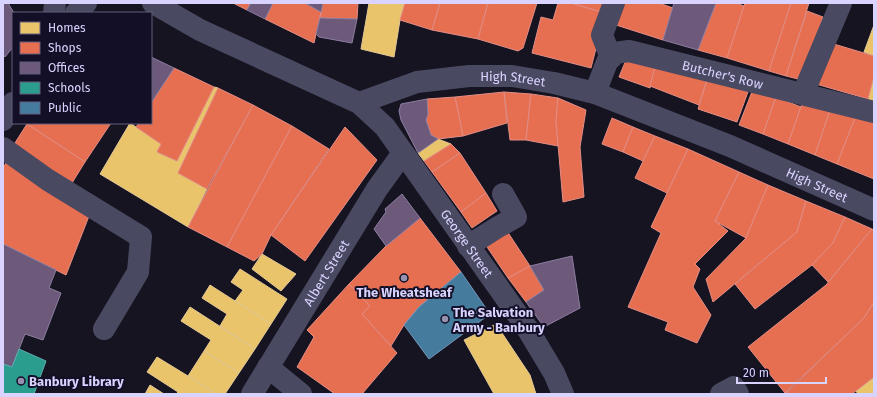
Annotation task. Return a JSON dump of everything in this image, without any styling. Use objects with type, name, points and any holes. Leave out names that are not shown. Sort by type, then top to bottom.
[{"type":"street","points":[[77,12],[86,3]]},
{"type":"street","points":[[153,3],[200,30],[359,103]]},
{"type":"street","points":[[595,92],[607,62],[611,58],[602,36],[614,3]]},
{"type":"street","points":[[803,94],[842,3]]},
{"type":"street","name":"Butcher's Row","points":[[611,58],[615,53],[629,51],[874,112]]},
{"type":"street","name":"High Street","points":[[359,103],[417,82],[469,76],[512,76],[595,92],[730,146],[874,210]]},
{"type":"street","name":"George Street","points":[[359,103],[385,127],[527,328],[554,373],[563,394]]},
{"type":"street","points":[[3,120],[12,105]]},
{"type":"street","points":[[3,148],[48,180],[141,237],[138,272],[104,329]]},
{"type":"street","name":"Albert Street","points":[[252,394],[377,189],[403,153]]},
{"type":"street","points":[[468,246],[516,217],[503,194]]},
{"type":"street","points":[[268,367],[301,394]]},
{"type":"street","points":[[721,394],[734,387],[738,394]]},
{"type":"building: Homes","points":[[369,3],[405,3],[400,20],[394,57],[361,49]]},
{"type":"building: Homes","points":[[874,25],[874,56],[864,52]]},
{"type":"building: Homes","points":[[874,76],[874,101],[868,99]]},
{"type":"building: Homes","points":[[214,87],[218,88],[178,173],[207,189],[188,227],[100,174],[129,124],[161,144],[157,152],[177,161]]},
{"type":"building: Homes","points":[[438,139],[451,144],[424,161],[418,153]]},
{"type":"building: Homes","points":[[262,254],[296,274],[281,291],[252,269]]},
{"type":"building: Homes","points":[[240,269],[287,299],[271,324],[235,301],[243,290],[231,282]]},
{"type":"building: Homes","points":[[210,285],[271,324],[255,349],[220,326],[227,314],[202,298]]},
{"type":"building: Homes","points":[[190,307],[255,349],[239,373],[204,351],[211,340],[181,321]]},
{"type":"building: Homes","points":[[496,324],[530,375],[536,394],[494,394],[464,340]]},
{"type":"building: Homes","points":[[204,351],[239,373],[225,394],[216,394],[188,376]]},
{"type":"building: Homes","points":[[157,357],[216,394],[176,394],[178,392],[147,372]]},
{"type":"building: Homes","points":[[873,378],[874,394],[858,394],[856,391]]},
{"type":"building: Homes","points":[[150,385],[164,394],[145,394]]},
{"type":"building: Shops","points":[[233,3],[250,3],[247,10]]},
{"type":"building: Shops","points":[[273,3],[305,3],[321,12],[314,43],[265,19]]},
{"type":"building: Shops","points":[[323,3],[358,3],[357,19],[320,18]]},
{"type":"building: Shops","points":[[405,3],[440,3],[432,30],[400,20]]},
{"type":"building: Shops","points":[[440,3],[488,3],[478,39],[432,30]]},
{"type":"building: Shops","points":[[488,3],[537,3],[523,48],[518,51],[478,39]]},
{"type":"building: Shops","points":[[558,3],[571,3],[605,13],[591,68],[532,53],[541,17],[553,20]]},
{"type":"building: Shops","points":[[571,3],[608,3],[605,13]]},
{"type":"building: Shops","points":[[623,3],[659,3],[673,8],[663,40],[616,25]]},
{"type":"building: Shops","points":[[716,3],[736,3],[744,6],[727,58],[698,50]]},
{"type":"building: Shops","points":[[745,3],[791,3],[769,71],[727,58]]},
{"type":"building: Shops","points":[[791,3],[809,3],[786,76],[769,71]]},
{"type":"building: Shops","points":[[807,11],[823,17],[802,80],[786,76]]},
{"type":"building: Shops","points":[[817,39],[874,56],[874,76],[868,99],[802,80]]},
{"type":"building: Shops","points":[[626,60],[655,67],[650,88],[619,77]]},
{"type":"building: Shops","points":[[655,67],[707,79],[699,105],[650,86]]},
{"type":"building: Shops","points":[[174,68],[214,87],[177,161],[157,152],[161,144],[136,127],[138,124],[152,124],[152,101]]},
{"type":"building: Shops","points":[[708,77],[748,92],[737,122],[698,109]]},
{"type":"building: Shops","points":[[218,88],[253,105],[207,189],[178,173]]},
{"type":"building: Shops","points":[[753,89],[776,97],[763,134],[739,125]]},
{"type":"building: Shops","points":[[504,92],[507,123],[463,136],[455,97]]},
{"type":"building: Shops","points":[[504,92],[531,94],[526,140],[510,140]]},
{"type":"building: Shops","points":[[531,94],[558,98],[556,121],[558,146],[526,140]]},
{"type":"building: Shops","points":[[455,97],[463,136],[438,139],[431,135],[426,120],[428,114],[427,99]]},
{"type":"building: Shops","points":[[776,97],[801,107],[788,144],[763,134]]},
{"type":"building: Shops","points":[[558,98],[586,110],[580,147],[584,197],[563,202],[556,121]]},
{"type":"building: Shops","points":[[804,98],[831,107],[815,155],[788,144]]},
{"type":"building: Shops","points":[[253,105],[292,126],[227,247],[188,227]]},
{"type":"building: Shops","points":[[831,107],[857,113],[837,164],[815,155]]},
{"type":"building: Shops","points":[[857,113],[874,117],[874,179],[837,164]]},
{"type":"building: Shops","points":[[612,118],[633,127],[623,152],[602,144]]},
{"type":"building: Shops","points":[[27,124],[110,124],[85,162]]},
{"type":"building: Shops","points":[[27,124],[85,162],[72,183],[13,146]]},
{"type":"building: Shops","points":[[292,126],[329,149],[271,235],[262,254],[254,261],[227,247]]},
{"type":"building: Shops","points":[[345,127],[377,160],[305,261],[271,235]]},
{"type":"building: Shops","points":[[633,127],[655,136],[643,161],[623,152]]},
{"type":"building: Shops","points":[[655,136],[688,149],[667,193],[635,178]]},
{"type":"building: Shops","points":[[451,144],[460,153],[432,172],[424,161]]},
{"type":"building: Shops","points":[[688,149],[739,172],[715,221],[728,231],[695,264],[700,269],[693,287],[711,315],[697,343],[665,330],[668,322],[628,307],[661,233],[651,227]]},
{"type":"building: Shops","points":[[460,153],[486,193],[461,212],[432,172]]},
{"type":"building: Shops","points":[[6,163],[91,211],[66,275],[3,244],[3,168]]},
{"type":"building: Shops","points":[[739,172],[768,185],[746,238],[715,221]]},
{"type":"building: Shops","points":[[768,185],[806,201],[797,232],[713,302],[706,279],[746,238]]},
{"type":"building: Shops","points":[[486,193],[497,211],[472,228],[461,212]]},
{"type":"building: Shops","points":[[806,201],[845,217],[833,243],[812,265],[755,309],[735,284],[797,232]]},
{"type":"building: Shops","points":[[845,217],[872,229],[828,282],[812,265],[833,243]]},
{"type":"building: Shops","name":"The Wheatsheaf","points":[[420,218],[461,272],[419,307],[404,325],[391,346],[362,314],[370,306],[349,284],[386,246]]},
{"type":"building: Shops","points":[[872,229],[874,230],[874,302],[864,318],[785,393],[748,347],[826,285]]},
{"type":"building: Shops","points":[[507,231],[530,266],[508,278],[485,244]]},
{"type":"building: Shops","points":[[530,266],[544,290],[526,302],[508,278]]},
{"type":"building: Shops","points":[[349,284],[370,306],[362,314],[397,353],[362,394],[335,394],[297,367],[314,337],[307,330]]},
{"type":"building: Shops","points":[[874,302],[874,377],[852,394],[785,394],[864,318]]},
{"type":"building: Offices","points":[[3,3],[8,3],[13,12],[12,12],[12,48],[5,57],[3,54]]},
{"type":"building: Offices","points":[[251,3],[273,3],[265,19],[247,10]]},
{"type":"building: Offices","points":[[305,3],[323,3],[321,12]]},
{"type":"building: Offices","points":[[674,3],[716,3],[698,50],[663,40]]},
{"type":"building: Offices","points":[[320,18],[357,19],[352,43],[319,37],[316,34]]},
{"type":"building: Offices","points":[[152,57],[174,68],[152,101]]},
{"type":"building: Offices","points":[[427,99],[428,114],[426,120],[431,135],[438,139],[418,153],[401,120],[399,111],[401,104]]},
{"type":"building: Offices","points":[[402,194],[420,218],[386,246],[374,229],[386,212],[385,209]]},
{"type":"building: Offices","points":[[3,244],[56,270],[49,288],[61,293],[43,340],[25,334],[12,367],[3,364]]},
{"type":"building: Offices","points":[[572,256],[580,308],[544,327],[526,302],[544,290],[530,266]]},
{"type":"building: Schools","name":"Banbury Library","points":[[19,349],[46,361],[34,394],[3,394],[3,364],[12,367]]},
{"type":"building: Public","name":"The Salvation Army - Banbury","points":[[461,272],[490,314],[429,359],[404,325],[419,307]]},
{"type":"place","name":"The Wheatsheaf","points":[[404,278]]},
{"type":"place","name":"The Salvation Army - Banbury","points":[[445,319]]},
{"type":"place","name":"Banbury Library","points":[[21,381]]}]
